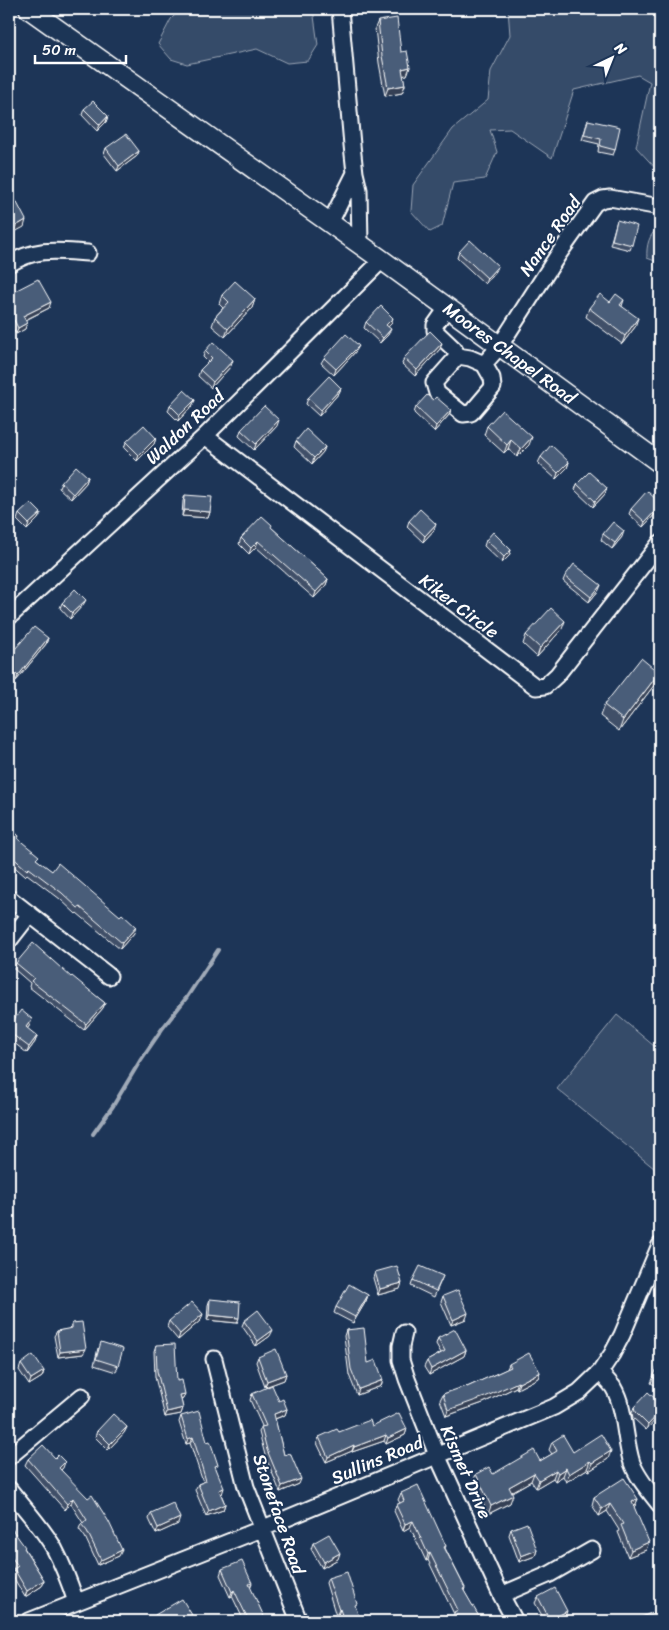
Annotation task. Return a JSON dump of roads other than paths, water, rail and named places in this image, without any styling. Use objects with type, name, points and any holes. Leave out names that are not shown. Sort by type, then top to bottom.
[{"type":"main road","name":"Moores Chapel Road","points":[[30,9],[360,244],[660,463]]},
{"type":"street","points":[[340,9],[355,173],[359,190],[360,244]]},
{"type":"street","points":[[330,223],[355,173]]},
{"type":"street","name":"Nance Road","points":[[484,364],[499,347],[563,248],[595,203],[602,199],[610,198],[660,207]]},
{"type":"street","points":[[9,264],[21,257],[38,252],[88,253]]},
{"type":"street","name":"Waldon Road","points":[[9,617],[205,436],[382,260]]},
{"type":"street","points":[[447,308],[435,325],[435,331],[454,349],[458,356]]},
{"type":"street","points":[[458,356],[470,358],[484,364],[492,378],[493,387],[471,413],[463,414],[437,393],[434,383],[458,356]]},
{"type":"street","name":"Kiker Circle","points":[[205,436],[536,687],[545,686],[557,675],[660,543]]},
{"type":"street","points":[[9,898],[108,976]]},
{"type":"street","points":[[9,941],[30,914]]},
{"type":"street","name":"Sullins Road","points":[[29,1621],[261,1529],[554,1407],[579,1392],[600,1372],[612,1354],[622,1336],[660,1245]]},
{"type":"street","name":"Kismet Drive","points":[[404,1333],[401,1346],[401,1360],[437,1456],[501,1596],[515,1621]]},
{"type":"street","name":"Stoneface Road","points":[[214,1359],[246,1487],[299,1621]]},
{"type":"street","points":[[600,1372],[612,1387],[620,1406],[632,1464],[642,1482],[660,1505]]},
{"type":"street","points":[[9,1457],[82,1396]]},
{"type":"street","points":[[9,1489],[54,1548],[76,1602]]},
{"type":"street","points":[[501,1596],[550,1574],[592,1550]]},
{"type":"waterway","points":[[93,1134],[113,1106],[140,1061],[187,997],[218,950]]}]
